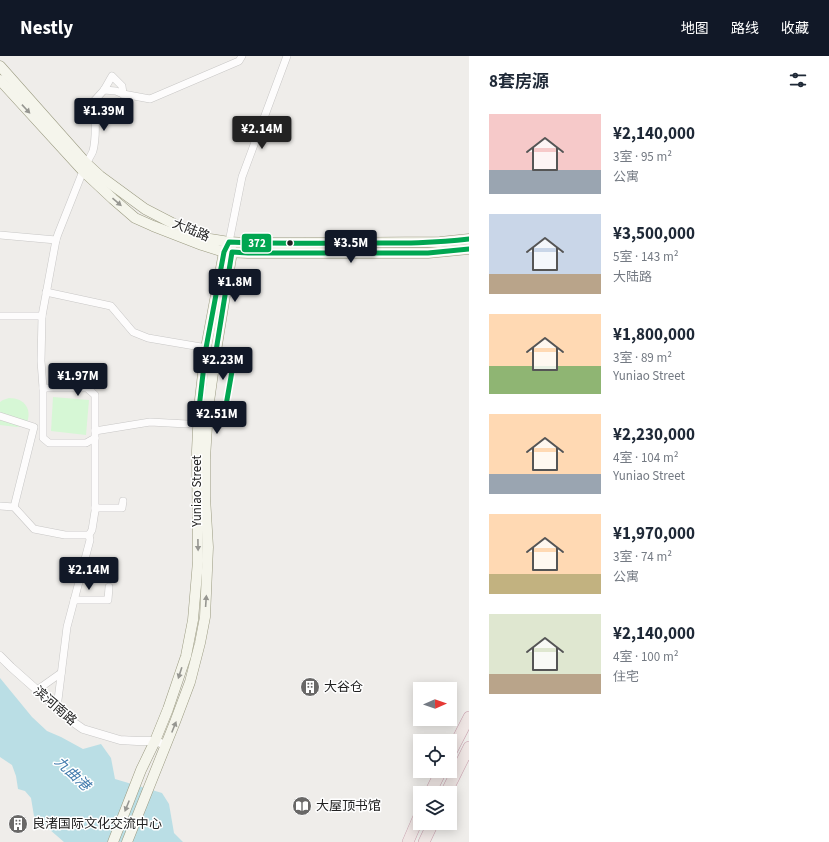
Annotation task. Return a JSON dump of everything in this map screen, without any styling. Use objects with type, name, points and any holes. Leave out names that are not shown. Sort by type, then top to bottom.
[{"type":"highway","points":[[457,740],[469,717]]},
{"type":"highway","points":[[450,786],[469,747]]},
{"type":"highway","points":[[408,842],[413,830]]},
{"type":"highway","points":[[424,842],[430,830]]},
{"type":"main road","name":"大陆路","points":[[0,66],[84,167],[100,176],[145,209],[174,224],[210,239],[229,242],[261,243],[446,242],[469,239]]},
{"type":"main road","name":"大陆路","points":[[0,80],[113,199],[135,218],[202,245],[228,252],[248,253],[428,253],[469,249]]},
{"type":"main road","name":"Yuniao Street","points":[[127,842],[190,682],[205,617],[208,547],[205,497],[205,459],[208,409],[229,242]]},
{"type":"main road","name":"Yuniao Street","points":[[112,842],[141,770],[168,709],[186,656],[193,620],[198,561],[197,451],[199,408],[206,348],[228,252]]},
{"type":"street","points":[[104,90],[116,91],[123,94],[150,99],[239,61],[242,56]]},
{"type":"street","points":[[229,242],[242,177],[287,56]]},
{"type":"street","points":[[123,94],[122,86],[112,76],[104,90],[94,101],[95,141],[92,153],[84,167],[56,240],[42,316],[41,361],[43,388],[43,438],[49,443],[86,443],[95,434],[150,422],[187,424]]},
{"type":"street","points":[[0,235],[56,240]]},
{"type":"street","points":[[46,292],[111,306],[133,332],[148,338],[201,347]]},
{"type":"street","points":[[0,316],[42,316]]},
{"type":"street","points":[[43,388],[88,388],[95,395],[95,508],[90,540],[66,627],[58,708]]},
{"type":"street","points":[[0,416],[34,427],[14,507]]},
{"type":"street","points":[[95,508],[122,508],[123,501]]},
{"type":"street","points":[[0,506],[14,507],[34,529],[65,535],[90,535]]},
{"type":"street","points":[[74,600],[108,600],[109,588]]},
{"type":"street","name":"滨河南路","points":[[0,656],[73,722],[83,729],[120,740],[155,741],[166,745]]},
{"type":"street","points":[[37,690],[62,673]]},
{"type":"green space","points":[[53,397],[89,400],[86,435],[51,431]]},
{"type":"green space","points":[[9,398],[19,400],[26,406],[29,414],[26,425],[17,427],[0,425],[0,402]]},
{"type":"water","name":"九曲港","points":[[0,678],[32,717],[47,731],[83,749],[101,744],[111,758],[115,779],[162,793],[169,804],[174,833],[183,842],[64,842],[34,816],[31,798],[25,791],[18,789],[16,776],[12,765],[0,757]]},
{"type":"transit line","name":"372","points":[[469,239],[410,243],[229,242],[224,252],[206,348],[199,408],[225,411],[235,354],[216,351],[232,252],[428,253],[469,249]]},
{"type":"place","name":"大谷仓","points":[[310,687]]},
{"type":"place","name":"大屋顶书馆","points":[[302,806]]},
{"type":"place","name":"良渚国际文化交流中心","points":[[18,824]]}]
